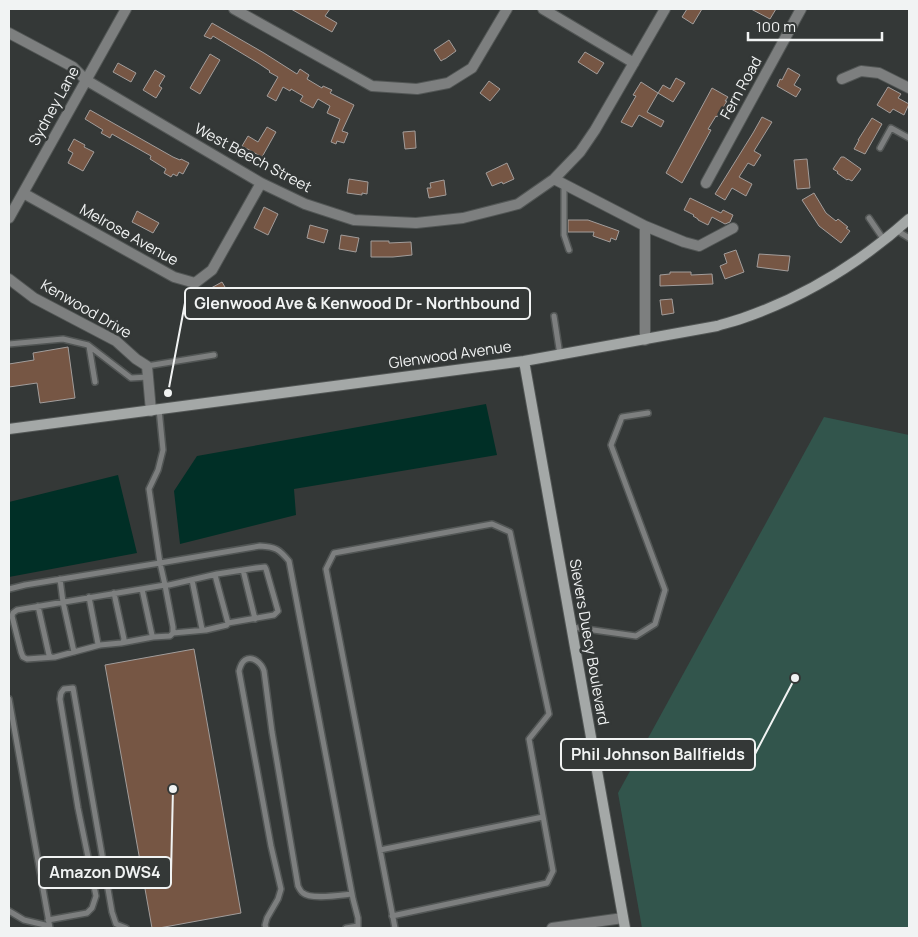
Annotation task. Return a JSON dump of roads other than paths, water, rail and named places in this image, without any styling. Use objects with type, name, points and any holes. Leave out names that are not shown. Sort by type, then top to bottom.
[{"type":"street","name":"Sydney Lane","points":[[9,218],[126,9]]},
{"type":"street","points":[[234,9],[372,86],[417,89],[448,83],[472,68],[507,9]]},
{"type":"street","points":[[543,9],[634,62]]},
{"type":"street","name":"West Beech Street","points":[[9,33],[72,68],[86,80],[261,183],[305,204],[354,220],[416,223],[464,218],[518,204],[554,179],[580,152],[595,130],[665,9]]},
{"type":"street","name":"Fern Road","points":[[706,183],[802,9]]},
{"type":"street","points":[[842,79],[861,71],[880,73],[909,88]]},
{"type":"street","points":[[554,179],[644,226],[684,242],[699,246],[733,228]]},
{"type":"street","name":"Melrose Avenue","points":[[23,193],[174,277],[195,283],[212,270],[261,183]]},
{"type":"street","name":"Glenwood Avenue","points":[[9,429],[524,361],[717,326],[746,317],[788,300],[839,273],[881,244],[909,219]]},
{"type":"street","points":[[644,226],[645,340]]},
{"type":"street","name":"Kenwood Drive","points":[[9,279],[34,298],[116,341],[147,366]]},
{"type":"street","name":"Sievers Duecy Boulevard","points":[[524,361],[624,923]]},
{"type":"street","points":[[147,366],[155,410]]},
{"type":"street","points":[[552,928],[624,923]]},
{"type":"lane","points":[[880,148],[891,128],[909,138]]},
{"type":"lane","points":[[564,184],[564,235],[569,250]]},
{"type":"lane","points":[[869,218],[881,244]]},
{"type":"lane","points":[[896,230],[909,238]]},
{"type":"lane","points":[[554,316],[560,354]]},
{"type":"lane","points":[[9,344],[63,339],[88,345],[131,378],[148,377]]},
{"type":"lane","points":[[88,345],[95,382]]},
{"type":"lane","points":[[147,366],[214,355]]},
{"type":"lane","points":[[155,410],[162,450],[158,470],[149,489],[173,634]]},
{"type":"lane","points":[[572,627],[636,636],[655,624],[665,590],[611,445],[622,417],[648,412]]},
{"type":"lane","points":[[392,916],[547,883],[553,871],[528,739],[549,714],[510,532],[492,524],[334,553],[326,569],[394,928]]},
{"type":"lane","points":[[9,589],[260,546],[269,546],[280,550],[289,561],[358,918],[358,927],[346,928]]},
{"type":"lane","points":[[265,567],[278,611],[274,616],[228,623],[227,625],[170,636],[153,637],[104,646],[100,645],[51,658],[27,659],[23,657],[12,616],[17,610],[192,580],[265,567]]},
{"type":"lane","points":[[243,570],[255,619]]},
{"type":"lane","points":[[215,575],[228,623]]},
{"type":"lane","points":[[60,579],[74,652]]},
{"type":"lane","points":[[192,580],[202,629],[204,630]]},
{"type":"lane","points":[[142,589],[153,637]]},
{"type":"lane","points":[[114,593],[124,639],[123,642]]},
{"type":"lane","points":[[90,598],[98,644],[100,645]]},
{"type":"lane","points":[[38,606],[51,658]]},
{"type":"lane","points":[[266,928],[267,918],[281,890],[271,846],[239,671],[247,659],[251,658],[262,665],[264,671],[272,732],[298,886],[302,893],[307,895],[352,894]]},
{"type":"lane","points":[[9,911],[24,920],[49,925],[87,913],[92,908],[96,896],[78,808],[60,699],[64,689],[73,688],[112,912],[116,924],[126,928]]},
{"type":"lane","points":[[9,699],[49,925]]},
{"type":"lane","points":[[380,850],[543,817]]},
{"type":"place","name":"Glenwood Ave & Kenwood Dr - Northbound","points":[[168,393]]},
{"type":"place","name":"Phil Johnson Ballfields","points":[[795,678]]},
{"type":"place","name":"Amazon DWS4","points":[[173,789]]}]
